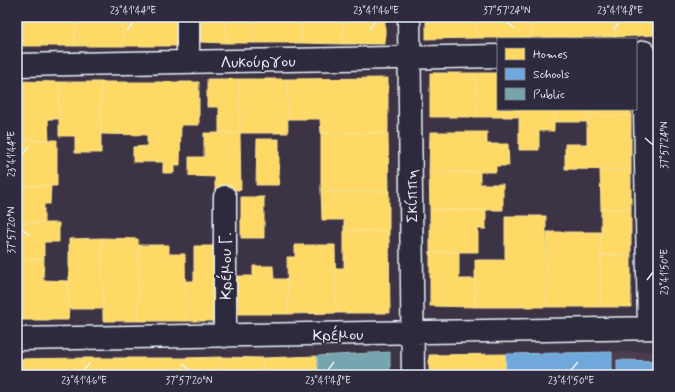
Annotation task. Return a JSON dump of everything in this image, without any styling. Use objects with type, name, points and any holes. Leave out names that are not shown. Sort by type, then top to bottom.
[{"type":"street","points":[[188,17],[188,62]]},
{"type":"street","name":"Σκίππη","points":[[409,17],[413,375]]},
{"type":"street","points":[[646,52],[653,328]]},
{"type":"street","name":"Λυκούργου","points":[[17,65],[497,56]]},
{"type":"street","name":"Κρέμου Γ.","points":[[225,197],[225,336]]},
{"type":"street","name":"Κρέμου","points":[[17,339],[653,328]]},
{"type":"shaded area","points":[[658,351],[658,375],[612,375],[612,352]]},
{"type":"building: Homes","points":[[17,17],[75,17],[75,46],[17,46]]},
{"type":"building: Homes","points":[[75,17],[122,17],[123,46],[75,46]]},
{"type":"building: Homes","points":[[122,17],[177,17],[177,46],[123,46]]},
{"type":"building: Homes","points":[[200,17],[226,17],[226,43],[200,42]]},
{"type":"building: Homes","points":[[226,17],[255,17],[254,43],[226,43]]},
{"type":"building: Homes","points":[[255,17],[301,17],[301,43],[254,43]]},
{"type":"building: Homes","points":[[301,17],[343,17],[343,44],[301,43]]},
{"type":"building: Homes","points":[[343,17],[385,17],[385,44],[343,44]]},
{"type":"building: Homes","points":[[426,17],[477,17],[476,38],[426,39]]},
{"type":"building: Homes","points":[[477,17],[532,17],[532,38],[476,38]]},
{"type":"building: Homes","points":[[532,17],[615,17],[616,37],[532,38]]},
{"type":"building: Homes","points":[[615,17],[658,17],[658,35],[616,37]]},
{"type":"building: Homes","points":[[430,73],[475,73],[476,117],[430,117]]},
{"type":"building: Homes","points":[[475,73],[497,73],[497,110],[519,110],[519,117],[476,117]]},
{"type":"building: Homes","points":[[388,78],[388,133],[321,133],[320,119],[288,119],[287,79]]},
{"type":"building: Homes","points":[[207,79],[239,79],[240,133],[219,133],[219,107],[207,107]]},
{"type":"building: Homes","points":[[239,79],[287,79],[288,133],[240,133]]},
{"type":"building: Homes","points":[[17,81],[59,82],[59,119],[48,119],[49,140],[17,140]]},
{"type":"building: Homes","points":[[59,82],[101,82],[101,153],[75,153],[75,136],[59,136]]},
{"type":"building: Homes","points":[[101,82],[199,82],[199,125],[181,125],[180,165],[174,165],[174,173],[163,173],[163,162],[133,162],[133,147],[147,146],[147,135],[101,134]]},
{"type":"building: Homes","points":[[519,110],[554,110],[554,131],[539,131],[539,150],[519,150]]},
{"type":"building: Homes","points":[[554,110],[587,110],[588,122],[554,122]]},
{"type":"building: Homes","points":[[587,110],[631,110],[631,116],[587,115]]},
{"type":"building: Homes","points":[[587,115],[631,116],[631,170],[565,169],[565,144],[587,144]]},
{"type":"building: Homes","points":[[430,132],[487,132],[487,144],[508,144],[509,166],[496,166],[496,172],[429,172]]},
{"type":"building: Homes","points":[[204,133],[240,133],[241,190],[215,190],[215,177],[189,176],[189,157],[204,157]]},
{"type":"building: Homes","points":[[321,133],[388,133],[389,191],[321,192]]},
{"type":"building: Homes","points":[[257,139],[279,139],[279,185],[256,185]]},
{"type":"building: Homes","points":[[17,140],[57,140],[57,186],[17,186]]},
{"type":"building: Homes","points":[[600,170],[631,170],[631,209],[601,209]]},
{"type":"building: Homes","points":[[429,172],[480,172],[480,184],[503,184],[503,210],[430,210]]},
{"type":"building: Homes","points":[[17,186],[51,186],[50,204],[44,204],[44,223],[17,223]]},
{"type":"building: Homes","points":[[389,191],[389,231],[344,231],[344,220],[322,220],[321,192]]},
{"type":"building: Homes","points":[[241,197],[264,197],[264,238],[241,238]]},
{"type":"building: Homes","points":[[601,209],[631,209],[631,255],[601,255]]},
{"type":"building: Homes","points":[[430,210],[486,210],[486,229],[478,229],[478,252],[430,252]]},
{"type":"building: Homes","points":[[505,216],[546,216],[546,307],[475,307],[475,260],[505,260]]},
{"type":"building: Homes","points":[[17,223],[59,223],[59,242],[44,242],[44,259],[17,259]]},
{"type":"building: Homes","points":[[344,231],[389,231],[390,313],[336,313],[335,268],[344,268]]},
{"type":"building: Homes","points":[[547,232],[601,232],[601,307],[546,307]]},
{"type":"building: Homes","points":[[102,238],[138,239],[138,321],[103,321]]},
{"type":"building: Homes","points":[[102,238],[103,309],[69,309],[69,239]]},
{"type":"building: Homes","points":[[138,245],[169,245],[169,254],[185,254],[186,321],[138,321]]},
{"type":"building: Homes","points":[[295,245],[335,245],[336,313],[288,314],[287,257],[295,257]]},
{"type":"building: Homes","points":[[194,246],[218,246],[218,321],[186,321],[186,281],[194,281]]},
{"type":"building: Homes","points":[[430,252],[459,252],[459,279],[475,279],[475,307],[430,306]]},
{"type":"building: Homes","points":[[601,255],[631,255],[631,307],[601,307]]},
{"type":"building: Homes","points":[[17,259],[44,259],[43,280],[69,281],[68,320],[17,320]]},
{"type":"building: Homes","points":[[253,266],[273,266],[274,279],[288,279],[288,314],[238,314],[237,276],[253,276]]},
{"type":"building: Homes","points":[[506,354],[506,373],[429,375],[429,355]]},
{"type":"building: Homes","points":[[317,356],[319,375],[263,375],[263,358]]},
{"type":"building: Homes","points":[[222,357],[263,358],[263,375],[221,375]]},
{"type":"building: Homes","points":[[222,357],[221,375],[182,375],[183,358]]},
{"type":"building: Homes","points":[[83,358],[183,358],[182,375],[83,375]]},
{"type":"building: Homes","points":[[83,358],[83,375],[17,375],[17,359]]},
{"type":"building: Schools","points":[[612,352],[612,375],[506,375],[506,354]]},
{"type":"building: Schools","points":[[617,360],[658,361],[658,375],[617,375]]},
{"type":"building: Public","points":[[390,352],[390,375],[319,375],[317,356]]}]
